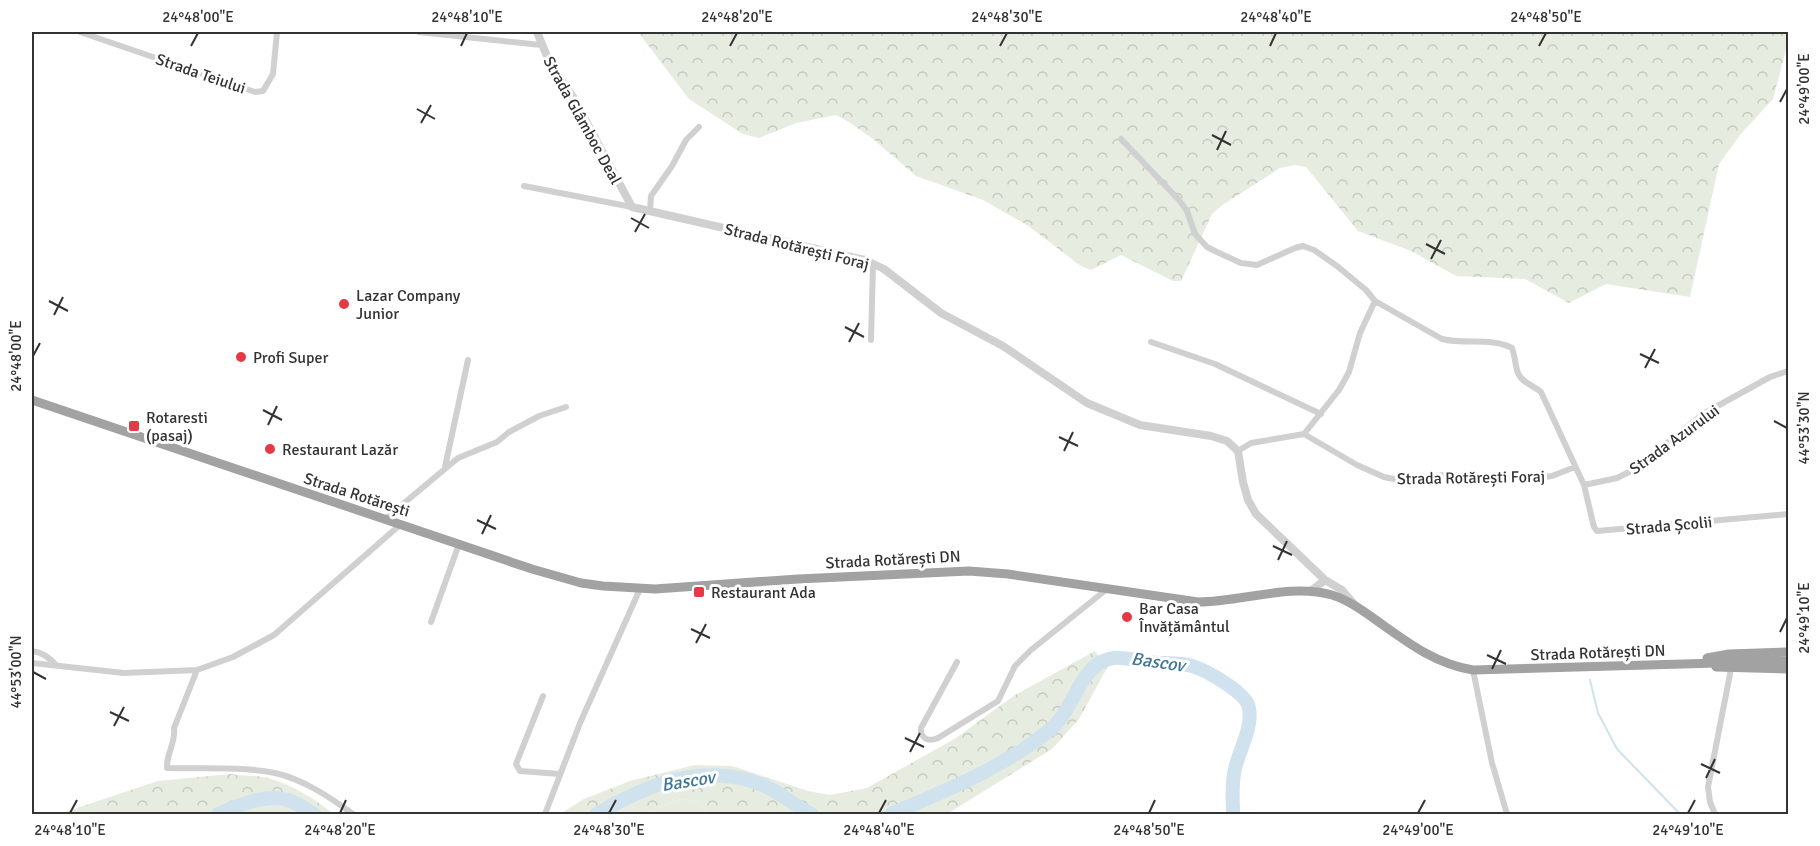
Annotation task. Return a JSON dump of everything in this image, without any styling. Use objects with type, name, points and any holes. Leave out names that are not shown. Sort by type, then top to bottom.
[{"type":"highway","name":"Strada Rotărești","points":[[32,400],[581,583],[640,589],[679,588]]},
{"type":"highway","name":"Strada Rotărești DN","points":[[679,588],[798,579],[969,571],[1008,574],[1198,602],[1224,602],[1311,591],[1333,595],[1356,606],[1424,654],[1445,663],[1473,670],[1507,671],[1681,663]]},
{"type":"highway","points":[[1681,663],[1729,654],[1788,652]]},
{"type":"highway","points":[[1681,663],[1788,661]]},
{"type":"highway","points":[[1681,663],[1731,669],[1788,669]]},
{"type":"street","name":"Strada Teiului","points":[[80,32],[255,92],[263,91],[273,74],[278,32]]},
{"type":"street","points":[[419,32],[542,45]]},
{"type":"street","name":"Strada Glâmboc Deal","points":[[537,32],[549,61],[573,97],[632,207]]},
{"type":"street","points":[[650,211],[651,196],[672,166],[686,140],[699,127]]},
{"type":"street","points":[[1120,139],[1179,200],[1187,211],[1195,234],[1207,247],[1241,263],[1257,265],[1303,246],[1314,250],[1337,266],[1366,290],[1375,301],[1442,339],[1452,342],[1504,344],[1512,348],[1518,373],[1522,380],[1541,392],[1584,485]]},
{"type":"street","name":"Strada Rotărești Foraj","points":[[524,186],[632,207],[854,256],[894,276],[940,313],[1003,346],[1087,403],[1140,425],[1219,438],[1227,441],[1238,451]]},
{"type":"street","points":[[872,340],[873,264]]},
{"type":"street","points":[[1356,606],[1342,590],[1325,580],[1256,514],[1248,500],[1238,451],[1251,443],[1305,434],[1339,390],[1349,372],[1360,333],[1375,301]]},
{"type":"street","points":[[1151,342],[1215,364],[1321,414]]},
{"type":"street","points":[[445,467],[468,360]]},
{"type":"street","name":"Strada Azurului","points":[[1584,485],[1617,478],[1635,469],[1703,414],[1770,377],[1788,371]]},
{"type":"street","points":[[385,519],[458,458],[497,442],[509,432],[539,416],[566,407]]},
{"type":"street","name":"Strada Rotărești Foraj","points":[[1305,434],[1357,465],[1394,479],[1446,475],[1536,478],[1552,476],[1575,467]]},
{"type":"street","name":"Strada Școlii","points":[[1584,485],[1594,527],[1601,531],[1788,514]]},
{"type":"street","points":[[32,663],[136,674],[197,670],[232,657],[274,635],[401,524]]},
{"type":"street","points":[[431,622],[459,544]]},
{"type":"street","points":[[1311,591],[1325,580]]},
{"type":"street","points":[[545,814],[640,589]]},
{"type":"street","points":[[957,662],[921,728],[921,733],[926,739],[938,738],[998,701],[1015,666],[1031,650],[1107,590]]},
{"type":"street","points":[[32,651],[50,658],[57,666]]},
{"type":"street","points":[[1715,814],[1708,795],[1708,787],[1731,669]]},
{"type":"street","points":[[197,670],[174,728],[176,738],[167,768],[256,770],[276,773],[337,802],[353,814]]},
{"type":"street","points":[[1473,670],[1492,763],[1507,814]]},
{"type":"street","points":[[543,696],[516,764],[520,771],[560,774]]},
{"type":"green space","points":[[638,32],[1788,32],[1788,42],[1773,99],[1740,135],[1719,164],[1690,297],[1606,284],[1569,303],[1525,279],[1456,276],[1411,251],[1358,231],[1306,167],[1295,165],[1280,168],[1212,214],[1181,281],[1173,281],[1121,255],[1091,270],[1081,266],[1027,225],[983,200],[916,176],[873,139],[836,115],[796,123],[759,138],[743,134],[689,99]]},
{"type":"green space","points":[[1095,651],[1107,668],[1079,719],[1052,749],[947,814],[709,814],[699,803],[681,799],[644,814],[560,814],[584,799],[630,781],[695,765],[732,766],[808,791],[830,795],[867,788],[956,738],[1015,695]]},
{"type":"green space","points":[[230,774],[263,777],[285,784],[334,814],[59,814],[158,781]]},
{"type":"green space","points":[[681,799],[699,803],[709,814],[644,814]]},
{"type":"waterway","name":"Bascov","points":[[891,814],[974,777],[1033,743],[1058,722],[1091,670],[1101,662],[1118,658],[1192,666],[1225,683],[1247,702],[1250,716],[1234,775],[1233,814]]},
{"type":"waterway","points":[[1590,680],[1598,713],[1617,749],[1680,814]]},
{"type":"waterway","name":"Bascov","points":[[597,814],[655,786],[696,776],[717,775],[760,784],[774,790],[811,814]]},
{"type":"waterway","name":"Bascov","points":[[218,814],[255,800],[274,798],[293,802],[314,814]]},
{"type":"place","name":"Lazar Company Junior","points":[[344,304]]},
{"type":"place","name":"Profi Super","points":[[241,357]]},
{"type":"place","name":"Rotaresti (pasaj)","points":[[134,426]]},
{"type":"place","name":"Restaurant Lazăr","points":[[270,449]]},
{"type":"place","name":"Restaurant Ada","points":[[699,592]]},
{"type":"place","name":"Bar Casa Învățământul","points":[[1127,617]]}]
